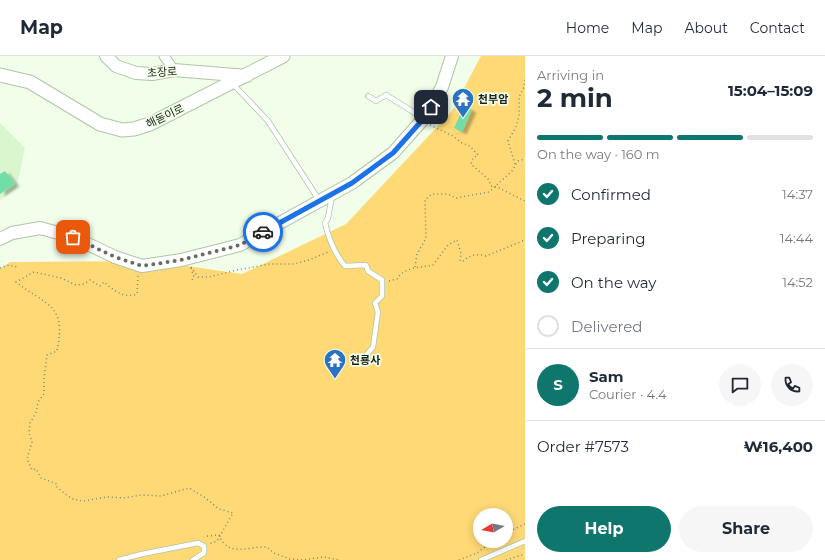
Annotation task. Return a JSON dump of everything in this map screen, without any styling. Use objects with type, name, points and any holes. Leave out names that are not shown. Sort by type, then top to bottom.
[{"type":"main road","name":"해돋이로","points":[[0,75],[30,82],[100,124],[122,130],[134,129],[150,124],[247,76],[282,56]]},
{"type":"street","name":"초장로","points":[[106,56],[116,66],[136,73],[152,74],[174,70],[247,76]]},
{"type":"street","points":[[164,56],[174,70]]},
{"type":"street","points":[[0,239],[12,233],[40,228],[73,237],[139,265],[181,260],[240,245],[333,192],[352,183],[393,153],[422,121],[442,88],[452,56]]},
{"type":"lane","points":[[232,83],[268,121],[320,200]]},
{"type":"lane","points":[[368,96],[376,101],[386,95],[422,121]]},
{"type":"lane","points":[[333,192],[328,218],[325,223],[333,249],[345,266],[366,265],[368,271],[382,280],[382,296],[375,303],[378,312],[373,347],[362,359]]},
{"type":"lane","points":[[481,560],[525,541]]},
{"type":"lane","points":[[119,560],[198,543],[204,546],[204,553],[193,560]]},
{"type":"path","points":[[516,164],[513,160],[508,141],[516,127],[519,116],[519,97],[524,87],[525,79]]},
{"type":"path","points":[[422,121],[470,146],[478,155],[473,158],[471,164],[488,179],[491,186],[495,186],[525,201]]},
{"type":"path","points":[[415,267],[417,254],[426,238],[425,200],[432,194],[448,194],[456,198],[489,192],[506,177],[518,161],[525,159]]},
{"type":"path","points":[[382,288],[385,289],[389,280],[397,279],[401,273],[415,267],[433,265],[448,245],[457,240],[461,254],[460,261],[463,261],[468,257],[481,254],[486,256],[525,240]]},
{"type":"path","points":[[192,280],[194,277],[190,266],[198,277],[209,277],[270,264],[301,263],[326,254],[333,249]]},
{"type":"path","points":[[0,268],[10,265],[17,267]]},
{"type":"path","points":[[139,265],[137,294],[134,296],[115,292],[104,282],[100,286],[90,280],[84,284],[76,285],[61,278],[52,277],[38,272],[34,272],[16,282],[32,295],[45,300],[54,310],[59,322],[57,351],[47,355],[44,378],[44,394],[38,402],[36,413],[30,423],[29,433],[32,442],[27,453],[28,464],[32,470],[36,469],[41,478],[56,484],[57,487],[73,499],[83,501],[108,497],[123,498],[142,495],[160,496],[189,488],[220,509],[233,513],[217,540],[204,546]]},
{"type":"path","points":[[513,530],[525,524]]},
{"type":"path","points":[[207,536],[219,536]]},
{"type":"path","points":[[219,536],[222,543],[232,550],[267,547],[274,553],[290,559],[303,560],[323,557],[339,560]]},
{"type":"path","points":[[459,560],[477,553],[484,548]]},
{"type":"path","points":[[506,560],[525,554]]},
{"type":"shaded area","points":[[481,56],[525,56],[525,560],[0,560],[0,269],[10,262],[153,261],[242,274],[346,224],[452,111]]},
{"type":"shaded area","points":[[0,123],[25,148],[16,189],[0,200]]},
{"type":"building","name":"천부암","points":[[464,106],[472,110],[462,132],[454,128]]},
{"type":"building","points":[[5,171],[15,184],[0,194],[0,174]]},
{"type":"way so far","points":[[73,237],[115,257],[142,266],[181,260],[240,245],[263,232]]},
{"type":"place","name":"천부암","points":[[463,118]]},
{"type":"place","name":"천룡사","points":[[335,380]]},
{"type":"route","points":[[263,232],[333,192],[352,183],[393,153],[425,117],[431,107]]}]
